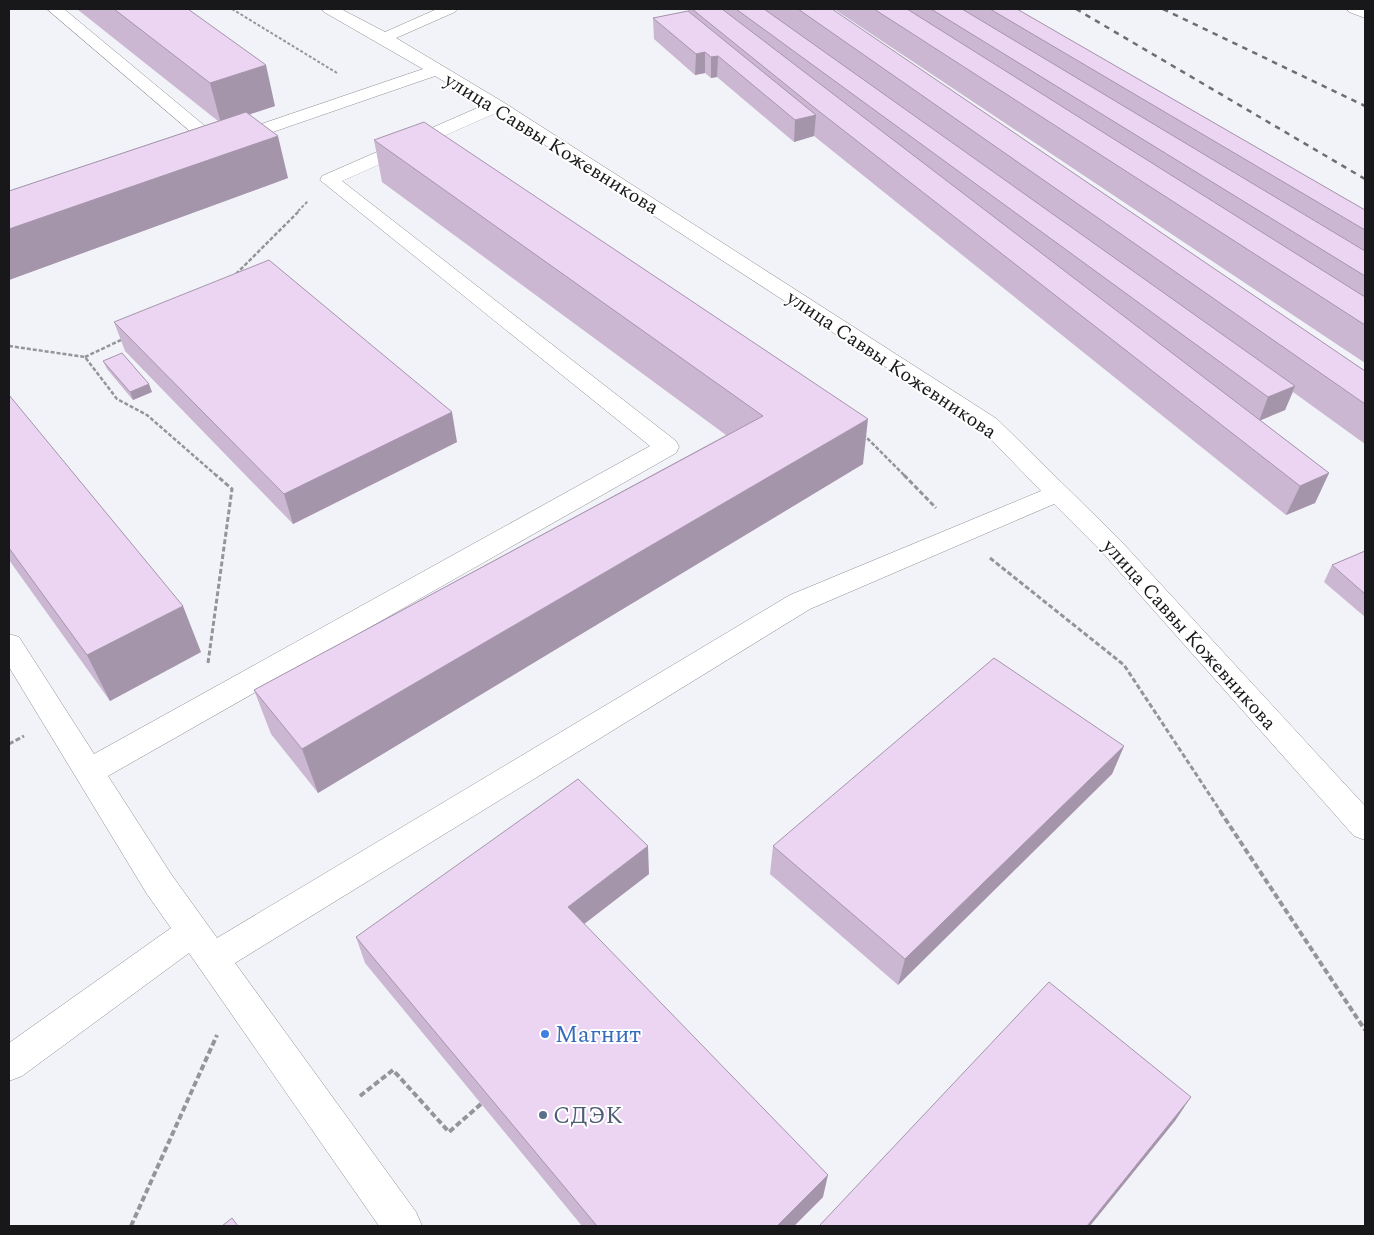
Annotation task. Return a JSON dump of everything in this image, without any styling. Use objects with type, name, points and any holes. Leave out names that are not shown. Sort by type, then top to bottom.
[{"type":"street","points":[[55,9],[217,145]]},
{"type":"street","name":"улица Саввы Кожевникова","points":[[330,9],[384,38],[497,106],[989,424],[1111,546],[1365,827]]},
{"type":"street","points":[[384,38],[449,9]]},
{"type":"street","points":[[1355,9],[1365,13]]},
{"type":"street","points":[[198,151],[436,70]]},
{"type":"street","points":[[88,772],[667,447],[329,180],[497,106]]},
{"type":"street","points":[[212,959],[800,602],[1058,493]]},
{"type":"street","points":[[9,644],[159,884],[402,1226]]},
{"type":"street","points":[[9,1064],[193,931]]},
{"type":"path","points":[[232,9],[369,93]]},
{"type":"path","points":[[234,276],[329,180]]},
{"type":"path","points":[[9,346],[85,357],[127,337]]},
{"type":"path","points":[[85,357],[117,399],[146,415],[232,489],[202,708]]},
{"type":"path","points":[[855,428],[871,440],[961,534],[1124,665],[1365,1030]]},
{"type":"path","points":[[131,1226],[236,992]]},
{"type":"path","points":[[393,1070],[449,1132],[481,1104]]},
{"type":"building","points":[[114,9],[188,9],[266,65],[210,83]]},
{"type":"building","points":[[692,9],[722,9],[1329,473],[1300,486],[816,109]]},
{"type":"building","points":[[736,9],[764,9],[1295,386],[1268,397]]},
{"type":"building","points":[[798,9],[832,9],[1365,371],[1365,404]]},
{"type":"building","points":[[874,9],[907,9],[1365,297],[1365,325]]},
{"type":"building","points":[[931,9],[962,9],[1365,251],[1365,276]]},
{"type":"building","points":[[990,9],[1017,9],[1365,210],[1365,230]]},
{"type":"building","points":[[688,11],[816,115],[795,120],[718,56],[711,57],[705,52],[696,54],[653,18]]},
{"type":"building","points":[[246,112],[278,136],[9,229],[9,191]]},
{"type":"building","points":[[424,122],[868,419],[302,749],[254,690],[763,416],[374,140]]},
{"type":"building","points":[[269,260],[452,412],[284,494],[114,322]]},
{"type":"building","points":[[122,353],[149,384],[130,392],[103,361]]},
{"type":"building","points":[[9,395],[183,606],[87,655],[9,548]]},
{"type":"building","points":[[1365,551],[1365,594],[1332,565]]},
{"type":"building","points":[[994,658],[1124,746],[905,959],[773,846]]},
{"type":"building","name":"Магнит","points":[[578,779],[648,846],[568,907],[828,1175],[777,1226],[597,1226],[356,937]]},
{"type":"building","points":[[1049,982],[1191,1097],[1087,1226],[819,1226]]},
{"type":"building","points":[[232,1218],[238,1226],[222,1226]]},
{"type":"railway","points":[[1076,9],[1365,179]]},
{"type":"railway","points":[[1163,9],[1365,106]]},
{"type":"place","name":"Магнит","points":[[545,1034]]},
{"type":"place","name":"СДЭК","points":[[543,1115]]}]
